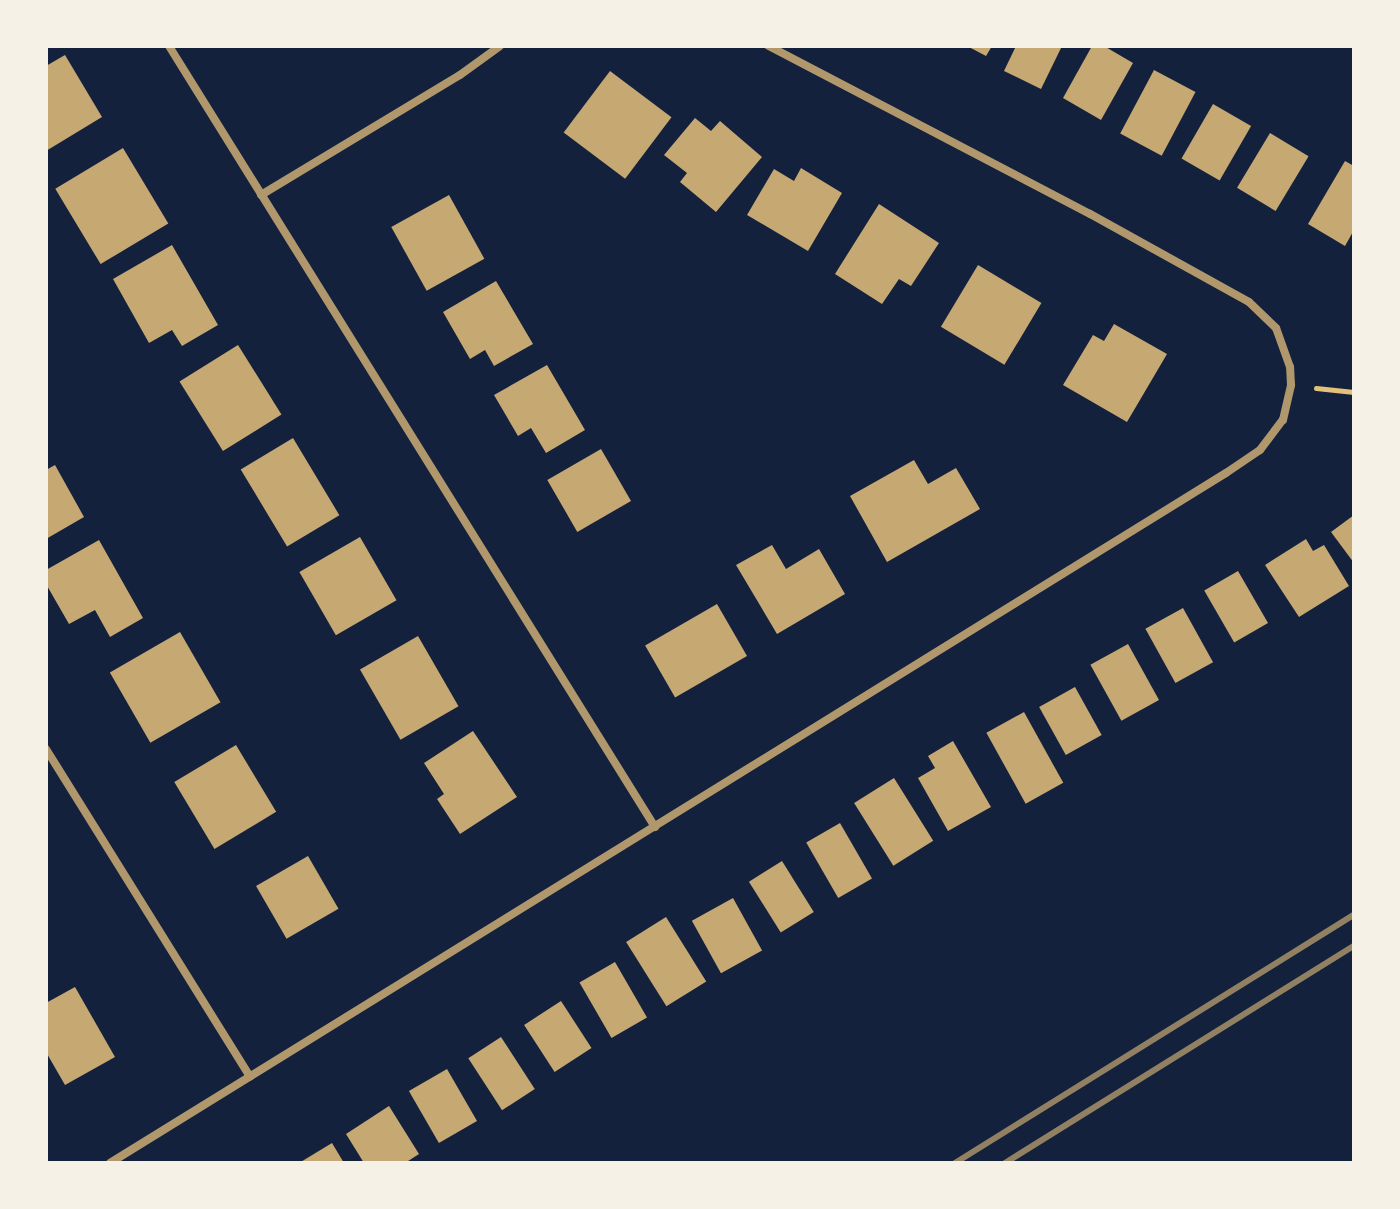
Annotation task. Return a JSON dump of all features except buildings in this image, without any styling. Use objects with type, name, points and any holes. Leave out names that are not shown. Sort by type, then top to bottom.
[{"type":"street","points":[[169,46],[655,827]]},
{"type":"street","points":[[261,195],[460,75],[500,46]]},
{"type":"street","points":[[110,1163],[1245,461],[1260,450],[1283,420],[1291,385],[1290,367],[1276,328],[1232,290],[768,46]]},
{"type":"street","points":[[46,749],[250,1077]]},
{"type":"path","points":[[1291,385],[1354,392]]},
{"type":"railway","points":[[955,1163],[1354,915]]},
{"type":"railway","points":[[1005,1163],[1354,946]]}]
